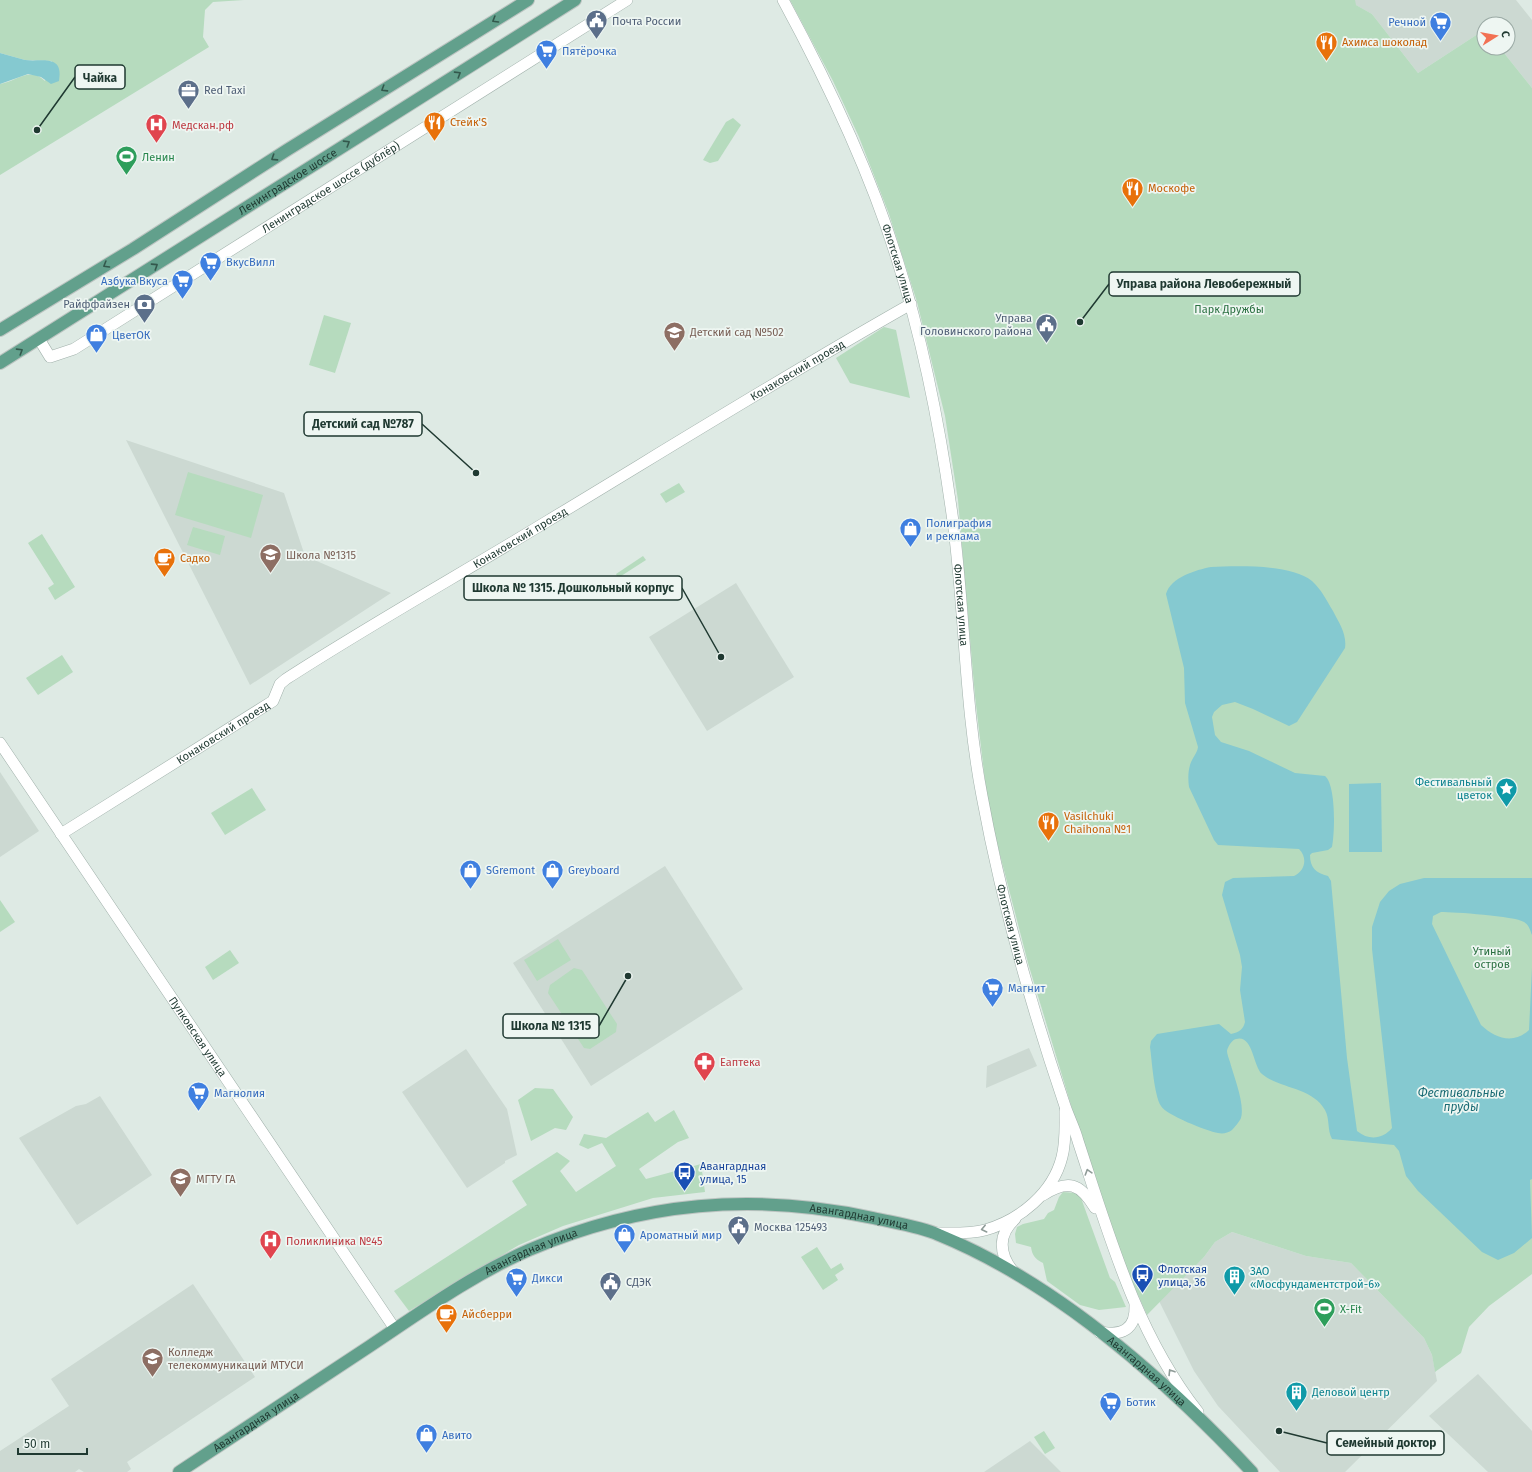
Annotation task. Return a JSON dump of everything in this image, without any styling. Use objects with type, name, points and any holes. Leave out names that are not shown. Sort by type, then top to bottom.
[{"type":"main road","points":[[0,330],[133,249],[307,137],[528,0]]},
{"type":"main road","name":"Ленинградское шоссе","points":[[0,363],[575,0]]},
{"type":"main road","name":"Авангардная улица","points":[[179,1472],[463,1285],[527,1251],[596,1226],[650,1212],[694,1205],[757,1204],[809,1207],[851,1213],[936,1233],[1012,1270],[1100,1332],[1210,1427]]},
{"type":"main road","name":"Флотская улица","points":[[1210,1427],[1252,1472]]},
{"type":"street","name":"Ленинградское шоссе (дублёр)","points":[[39,339],[50,357],[74,350],[627,0]]},
{"type":"street","name":"Флотская улица","points":[[783,0],[826,83],[864,168],[897,259],[911,304],[940,433],[954,530],[970,710],[981,796],[991,843],[1026,979],[1065,1105],[1104,1222],[1135,1302],[1162,1359],[1192,1405],[1210,1427]]},
{"type":"street","name":"Конаковский проезд","points":[[61,834],[273,701],[280,684],[286,679],[389,614],[460,574],[747,400],[911,304]]},
{"type":"street","name":"Пулковская улица","points":[[0,743],[395,1329]]},
{"type":"street","name":"Авангардная улица","points":[[936,1233],[963,1233],[985,1230],[1019,1214],[1041,1196],[1055,1175],[1062,1158],[1065,1141],[1065,1105]]},
{"type":"street","name":"Флотская улица","points":[[1041,1196],[1053,1188],[1072,1185],[1081,1189],[1088,1197],[1104,1222]]},
{"type":"street","points":[[1012,1270],[1005,1262],[1001,1244],[1008,1225],[1019,1214]]},
{"type":"street","name":"Флотская улица","points":[[1100,1332],[1111,1334],[1118,1333],[1130,1326],[1134,1319],[1135,1302]]},
{"type":"shaded area","points":[[1352,0],[1516,0],[1532,20],[1532,88],[1506,56],[1516,56],[1516,16],[1476,16],[1476,35],[1418,73],[1372,14],[1354,4]]},
{"type":"shaded area","name":"Школа №1315","points":[[126,440],[284,493],[305,556],[391,593],[250,685]]},
{"type":"shaded area","points":[[736,583],[794,677],[707,731],[649,637]]},
{"type":"shaded area","points":[[0,772],[39,831],[0,857]]},
{"type":"shaded area","points":[[665,866],[743,989],[591,1086],[513,963]]},
{"type":"shaded area","points":[[1029,1048],[1037,1066],[986,1088],[987,1066]]},
{"type":"shaded area","points":[[466,1049],[507,1109],[517,1155],[505,1161],[505,1163],[467,1188],[402,1092]]},
{"type":"shaded area","points":[[100,1096],[152,1175],[77,1225],[19,1138],[76,1106],[86,1104]]},
{"type":"shaded area","points":[[1232,1232],[1306,1256],[1351,1263],[1424,1338],[1432,1355],[1437,1381],[1345,1472],[1280,1472],[1218,1406],[1194,1371],[1159,1301],[1204,1257],[1215,1242]]},
{"type":"shaded area","name":"Колледж телекоммуникаций МТУСИ","points":[[193,1284],[255,1377],[127,1462],[131,1469],[127,1472],[84,1472],[79,1469],[75,1472],[0,1472],[0,1451],[69,1406],[51,1379]]},
{"type":"shaded area","points":[[1478,1374],[1532,1431],[1532,1472],[1488,1472],[1429,1416]]},
{"type":"shaded area","points":[[1030,1441],[1061,1472],[984,1472]]},
{"type":"green space","points":[[0,0],[244,0],[213,2],[205,10],[203,37],[209,47],[0,175],[0,84],[29,75],[34,75],[45,81],[52,61],[25,60],[0,53]]},
{"type":"green space","name":"Парк Дружбы","points":[[790,0],[1355,0],[1356,5],[1372,14],[1418,73],[1476,35],[1476,56],[1506,56],[1532,88],[1532,1274],[1489,1306],[1469,1327],[1461,1353],[1435,1372],[1432,1355],[1424,1338],[1351,1263],[1306,1256],[1232,1232],[1215,1242],[1204,1257],[1147,1315],[1115,1243],[1094,1181],[1028,963],[998,847],[987,798],[975,696],[958,500],[945,416],[917,302],[889,214],[859,137],[833,81]]},
{"type":"green space","points":[[733,118],[741,125],[718,161],[710,163],[703,160],[726,122]]},
{"type":"green space","points":[[324,315],[351,323],[335,373],[309,365]]},
{"type":"green space","points":[[884,327],[896,330],[910,398],[850,383],[836,358]]},
{"type":"green space","points":[[188,472],[263,495],[251,538],[175,515]]},
{"type":"green space","points":[[679,483],[685,492],[666,503],[660,494]]},
{"type":"green space","points":[[193,527],[225,536],[220,555],[187,545]]},
{"type":"green space","points":[[42,534],[75,587],[55,600],[48,588],[54,584],[28,543]]},
{"type":"green space","points":[[643,556],[646,560],[618,578],[616,574]]},
{"type":"green space","points":[[62,655],[73,672],[38,695],[26,678]]},
{"type":"green space","points":[[252,788],[266,810],[225,835],[211,813]]},
{"type":"green space","points":[[0,900],[15,922],[0,932]]},
{"type":"green space","points":[[558,939],[571,960],[537,981],[524,960]]},
{"type":"green space","points":[[230,950],[239,963],[213,980],[205,967]]},
{"type":"green space","points":[[574,968],[582,970],[617,1024],[616,1032],[590,1049],[584,1048],[548,993],[550,985]]},
{"type":"green space","points":[[535,1088],[553,1089],[573,1117],[566,1130],[555,1128],[531,1141],[518,1100]]},
{"type":"green space","points":[[674,1110],[689,1138],[678,1142],[639,1169],[646,1179],[701,1164],[705,1192],[653,1198],[563,1226],[519,1245],[409,1311],[394,1291],[527,1205],[512,1181],[557,1152],[570,1161],[560,1171],[576,1192],[616,1166],[602,1143],[588,1149],[579,1145],[584,1134],[606,1138],[648,1112],[655,1122]]},
{"type":"green space","points":[[1063,1192],[1076,1193],[1081,1198],[1110,1278],[1115,1282],[1126,1307],[1099,1310],[1080,1305],[1047,1281],[1043,1263],[1034,1256],[1031,1247],[1016,1243],[1015,1234],[1017,1227],[1044,1219],[1048,1213],[1054,1210],[1059,1197]]},
{"type":"green space","points":[[817,1247],[831,1269],[841,1263],[844,1269],[835,1275],[838,1280],[823,1290],[801,1257]]},
{"type":"green space","points":[[1044,1431],[1055,1448],[1045,1454],[1034,1437]]},
{"type":"water","points":[[0,53],[25,60],[45,60],[55,63],[60,72],[59,81],[51,84],[41,77],[28,74],[0,84]]},
{"type":"water","name":"Фестивальные пруды","points":[[1211,567],[1264,567],[1303,575],[1312,581],[1321,591],[1344,633],[1345,648],[1297,722],[1289,726],[1235,702],[1222,705],[1214,712],[1212,717],[1215,735],[1221,742],[1249,751],[1295,773],[1325,776],[1329,781],[1334,809],[1332,847],[1328,850],[1312,853],[1310,855],[1310,860],[1314,869],[1328,876],[1331,881],[1347,1058],[1357,1131],[1366,1136],[1376,1137],[1384,1135],[1392,1128],[1372,949],[1372,927],[1380,902],[1389,891],[1400,884],[1424,878],[1532,878],[1532,935],[1526,923],[1497,916],[1441,912],[1433,916],[1432,924],[1481,1025],[1486,1030],[1498,1036],[1504,1038],[1517,1037],[1523,1035],[1529,1030],[1532,968],[1532,1179],[1530,1180],[1532,1238],[1514,1253],[1498,1260],[1482,1252],[1418,1191],[1406,1176],[1399,1151],[1394,1145],[1332,1139],[1327,1113],[1319,1102],[1304,1092],[1278,1083],[1262,1074],[1249,1046],[1246,1041],[1242,1039],[1236,1039],[1233,1041],[1229,1045],[1227,1051],[1242,1105],[1241,1118],[1232,1130],[1227,1133],[1213,1132],[1170,1114],[1161,1106],[1155,1086],[1150,1047],[1151,1041],[1157,1034],[1219,1024],[1231,1034],[1240,1030],[1245,1022],[1240,990],[1242,967],[1240,955],[1222,895],[1225,882],[1233,878],[1294,876],[1301,871],[1304,864],[1304,856],[1299,849],[1218,845],[1214,840],[1189,787],[1189,768],[1198,747],[1185,703],[1184,668],[1166,594],[1173,583],[1178,579],[1191,572]]},
{"type":"water","points":[[1381,783],[1382,852],[1349,852],[1349,784]]},
{"type":"place","name":"Почта России","points":[[597,40]]},
{"type":"place","name":"Речной","points":[[1441,42]]},
{"type":"place","name":"Ахимса шоколад","points":[[1326,62]]},
{"type":"place","name":"Пятёрочка","points":[[546,70]]},
{"type":"place","name":"Red Taxi","points":[[189,110]]},
{"type":"place","name":"Чайка","points":[[37,130]]},
{"type":"place","name":"Стейк'S","points":[[434,142]]},
{"type":"place","name":"Медскан.рф","points":[[157,144]]},
{"type":"place","name":"Ленин","points":[[126,176]]},
{"type":"place","name":"Москофе","points":[[1132,208]]},
{"type":"place","name":"ВкусВилл","points":[[211,282]]},
{"type":"place","name":"Азбука Вкуса","points":[[183,300]]},
{"type":"place","name":"Управа района Левобережный","points":[[1080,322]]},
{"type":"place","name":"Райффайзен","points":[[145,324]]},
{"type":"place","name":"Управа Головинского района","points":[[1047,344]]},
{"type":"place","name":"Детский сад №502","points":[[674,352]]},
{"type":"place","name":"ЦветОК","points":[[97,354]]},
{"type":"place","name":"Детский сад №787","points":[[476,473]]},
{"type":"place","name":"Полиграфия и реклама","points":[[911,548]]},
{"type":"place","name":"Школа №1315","points":[[271,574]]},
{"type":"place","name":"Садко","points":[[165,578]]},
{"type":"place","name":"Школа № 1315. Дошкольный корпус","points":[[721,657]]},
{"type":"place","name":"Фестивальный цветок","points":[[1507,808]]},
{"type":"place","name":"Vasilchuki Chaihona №1","points":[[1048,842]]},
{"type":"place","name":"SGremont","points":[[471,890]]},
{"type":"place","name":"Greyboard","points":[[552,890]]},
{"type":"place","name":"Школа № 1315","points":[[628,976]]},
{"type":"place","name":"Магнит","points":[[992,1008]]},
{"type":"place","name":"Еаптека","points":[[705,1082]]},
{"type":"place","name":"Магнолия","points":[[198,1112]]},
{"type":"place","name":"Авангардная улица, 15","points":[[684,1192]]},
{"type":"place","name":"МГТУ ГА","points":[[181,1198]]},
{"type":"place","name":"Москва 125493","points":[[739,1246]]},
{"type":"place","name":"Ароматный мир","points":[[625,1254]]},
{"type":"place","name":"Поликлиника №45","points":[[270,1260]]},
{"type":"place","name":"Флотская улица, 36","points":[[1143,1294]]},
{"type":"place","name":"ЗАО «Мосфундаментстрой-6»","points":[[1235,1296]]},
{"type":"place","name":"Дикси","points":[[516,1298]]},
{"type":"place","name":"СДЭК","points":[[611,1302]]},
{"type":"place","name":"X-Fit","points":[[1324,1328]]},
{"type":"place","name":"Айсберри","points":[[447,1334]]},
{"type":"place","name":"Колледж телекоммуникаций МТУСИ","points":[[153,1378]]},
{"type":"place","name":"Деловой центр","points":[[1296,1412]]},
{"type":"place","name":"Ботик","points":[[1110,1422]]},
{"type":"place","name":"Семейный доктор","points":[[1279,1431]]},
{"type":"place","name":"Авито","points":[[427,1454]]},
{"type":"park label","name":"Утиный остров","points":[[1492,957]]}]
